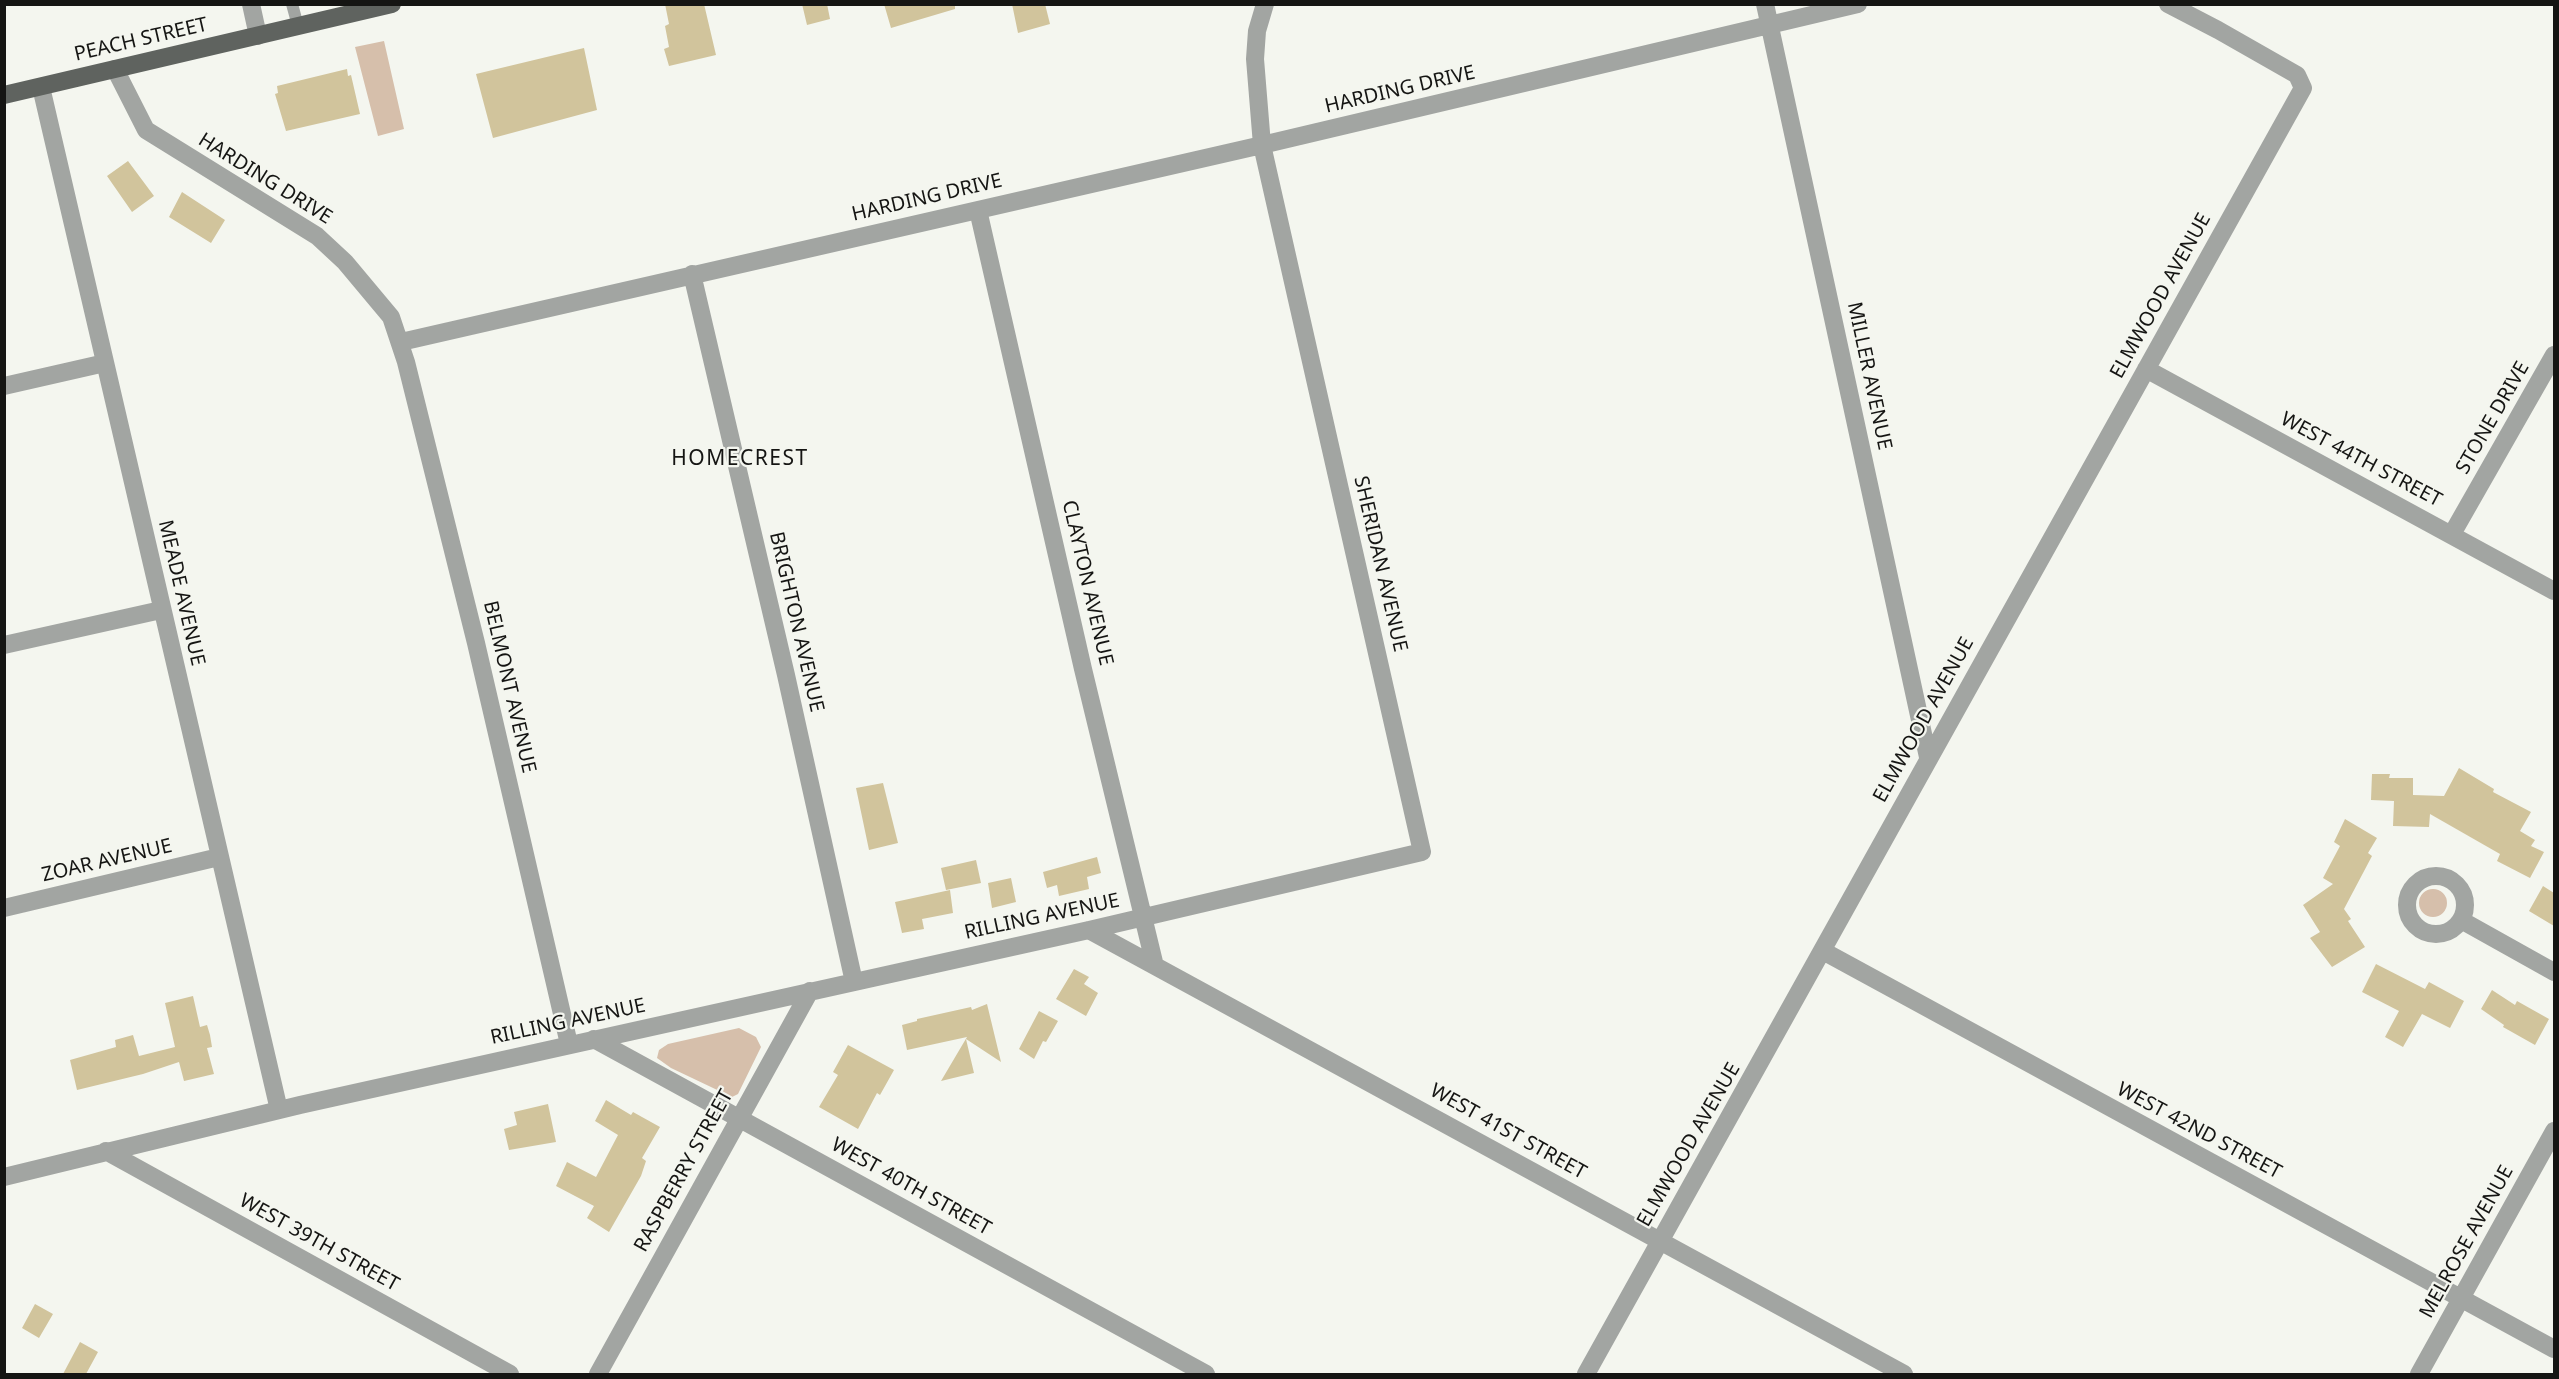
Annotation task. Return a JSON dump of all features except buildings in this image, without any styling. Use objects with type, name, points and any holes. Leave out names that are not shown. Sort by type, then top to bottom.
[{"type":"main road","name":"PEACH STREET","points":[[4,95],[392,4]]},
{"type":"street","points":[[251,4],[258,36]]},
{"type":"street","name":"SHERIDAN AVENUE","points":[[1143,918],[1422,852],[1262,145],[1255,59],[1257,31],[1265,4]]},
{"type":"street","name":"MILLER AVENUE","points":[[1765,4],[1928,757]]},
{"type":"street","name":"HARDING DRIVE","points":[[115,69],[146,130],[317,236],[345,262],[391,317],[401,342],[1262,145],[1857,4]]},
{"type":"street","name":"ELMWOOD AVENUE","points":[[1586,1374],[2303,88],[2296,75],[2168,4]]},
{"type":"street","name":"MEADE AVENUE","points":[[41,87],[279,1110]]},
{"type":"street","name":"CLAYTON AVENUE","points":[[978,210],[1155,966]]},
{"type":"street","name":"BRIGHTON AVENUE","points":[[692,274],[786,675],[854,982]]},
{"type":"street","name":"BELMONT AVENUE","points":[[401,342],[476,643],[569,1044]]},
{"type":"street","name":"STONE DRIVE","points":[[2452,534],[2554,355]]},
{"type":"street","points":[[4,386],[105,363]]},
{"type":"street","name":"WEST 44TH STREET","points":[[2146,369],[2554,591]]},
{"type":"street","points":[[4,645],[162,610]]},
{"type":"street","name":"ZOAR AVENUE","points":[[4,908],[219,857]]},
{"type":"street","name":"RILLING AVENUE","points":[[4,1177],[279,1110],[569,1044],[1143,918]]},
{"type":"street","points":[[2461,920],[2554,972]]},
{"type":"street","name":"WEST 41ST STREET","points":[[1089,930],[1904,1374]]},
{"type":"street","name":"WEST 42ND STREET","points":[[1823,951],[2554,1350]]},
{"type":"street","name":"RASPBERRY STREET","points":[[598,1374],[810,991]]},
{"type":"street","name":"WEST 40TH STREET","points":[[594,1039],[1206,1374]]},
{"type":"street","name":"MELROSE AVENUE","points":[[2419,1374],[2554,1131]]},
{"type":"street","name":"WEST 39TH STREET","points":[[106,1151],[510,1374]]},
{"type":"lane","points":[[292,4],[298,26]]},
{"type":"shaded area","points":[[384,41],[404,129],[378,136],[355,47]]},
{"type":"shaded area","points":[[2433,889],[2443,893],[2447,903],[2443,913],[2433,917],[2423,913],[2419,903],[2423,893]]},
{"type":"shaded area","points":[[739,1028],[756,1037],[761,1047],[738,1094],[732,1097],[671,1068],[657,1058],[659,1050],[668,1044]]},
{"type":"district","name":"HOMECREST","points":[[740,459]]}]
